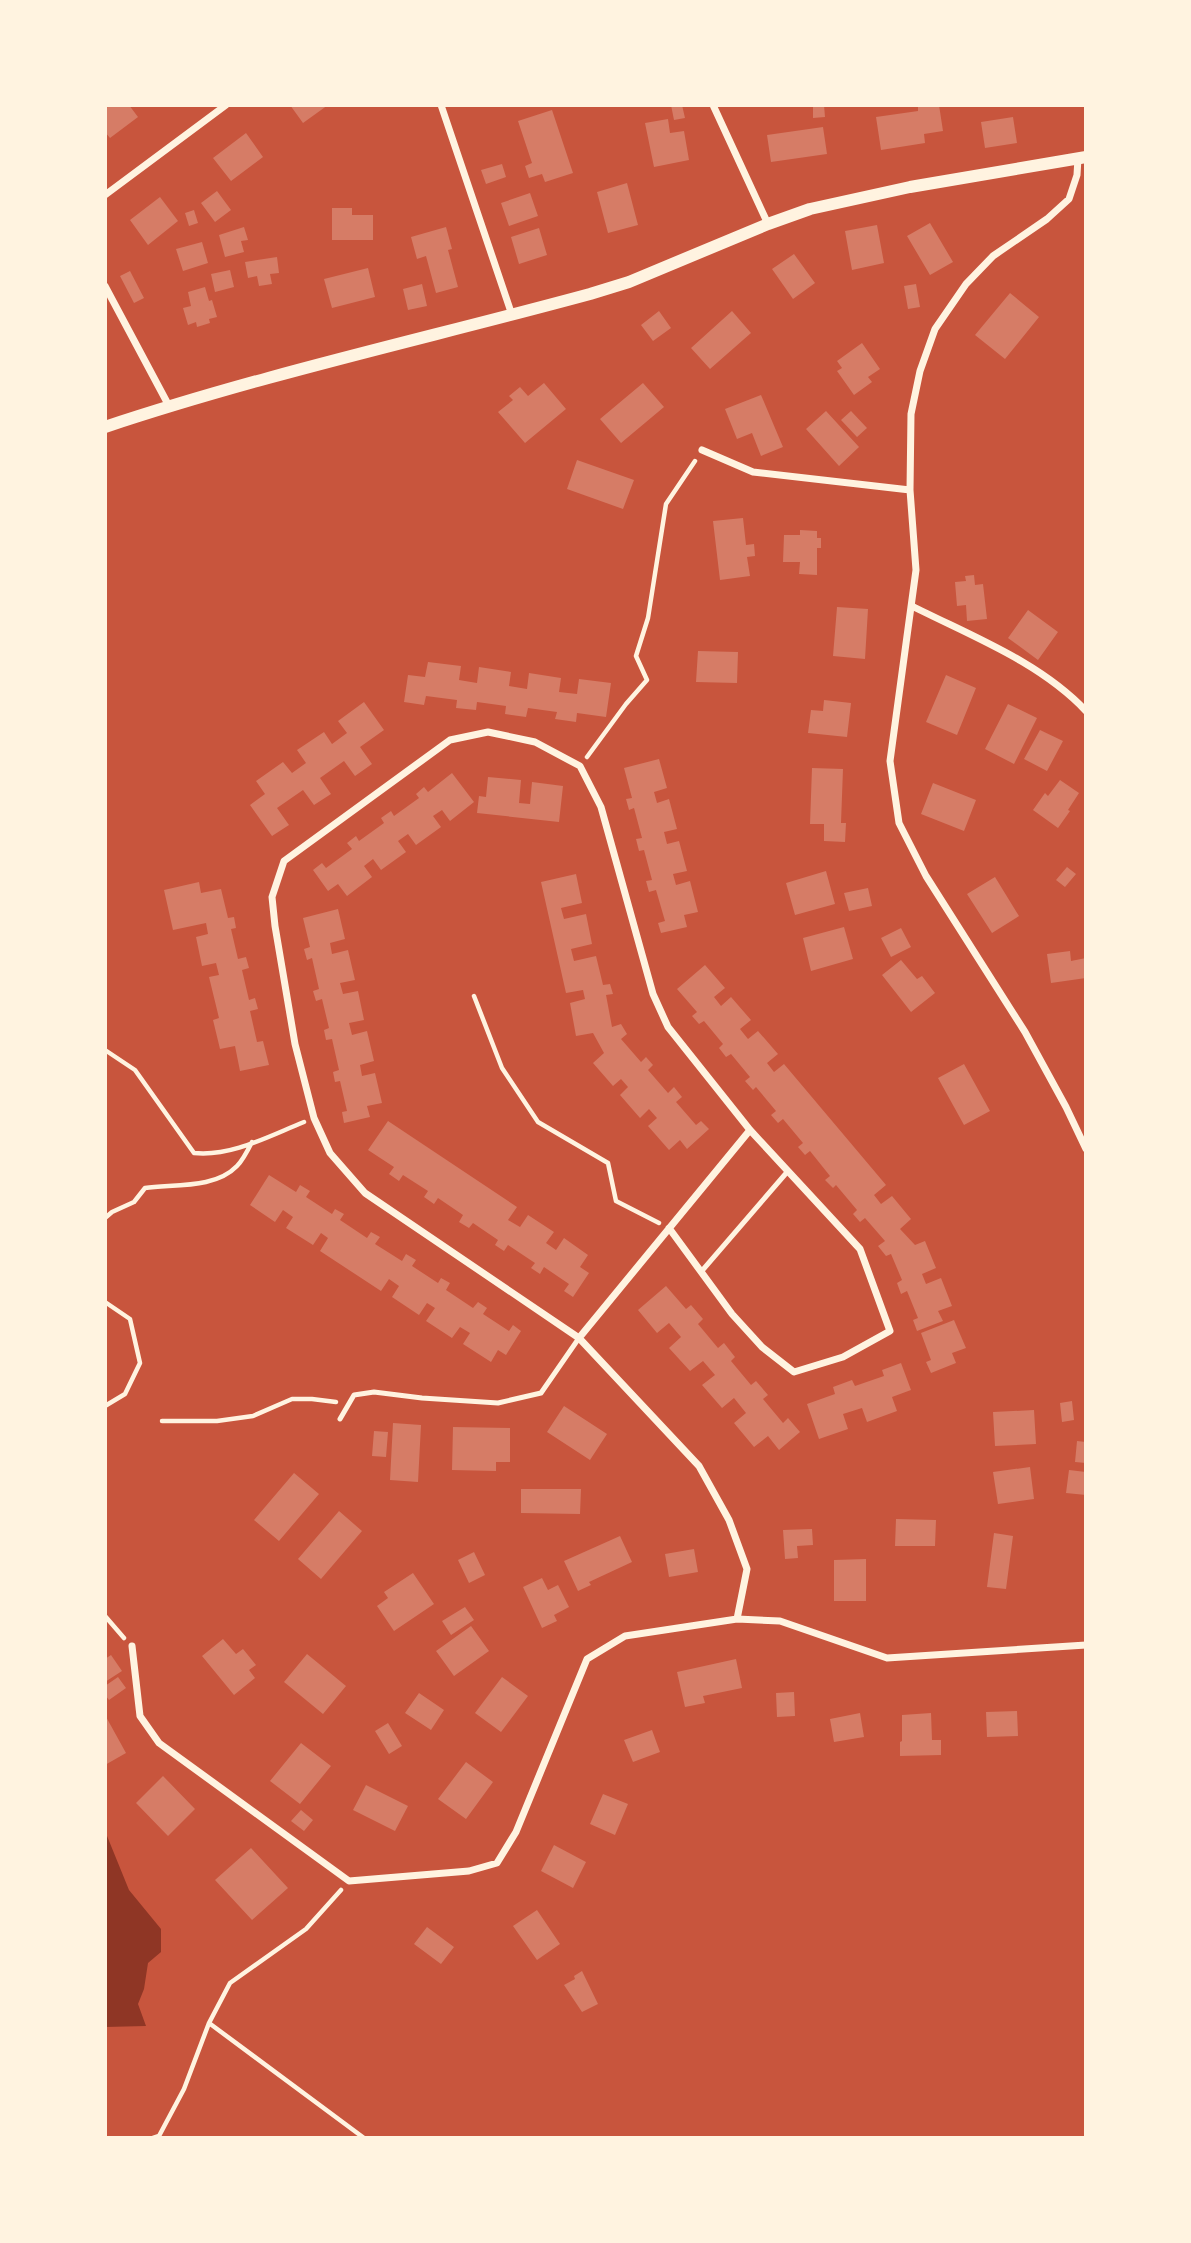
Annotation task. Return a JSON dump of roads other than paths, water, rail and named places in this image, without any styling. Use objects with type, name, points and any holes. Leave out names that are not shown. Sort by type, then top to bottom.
[{"type":"street","points":[[105,195],[226,105]]},
{"type":"street","points":[[441,105],[512,315]]},
{"type":"street","points":[[713,105],[768,224]]},
{"type":"street","points":[[105,428],[169,406],[326,362],[629,282],[810,209],[897,190],[1082,157],[1069,199],[1047,219],[993,256],[966,284],[935,329],[920,371],[911,414],[911,490],[916,570],[890,761],[899,823],[926,876],[1025,1032],[1086,1149]]},
{"type":"street","points":[[105,286],[169,406]]},
{"type":"street","points":[[702,450],[753,472],[911,490]]},
{"type":"street","points":[[912,606],[1028,665],[1069,692],[1086,711]]},
{"type":"street","points":[[669,1228],[732,1314],[762,1347],[794,1372],[843,1357],[890,1331],[860,1249],[750,1130],[668,1027],[653,994],[601,807],[580,766],[535,742],[488,732],[450,740],[284,861],[272,897],[275,926],[295,1044],[314,1118],[330,1153],[365,1193],[579,1338],[699,1466],[729,1520],[747,1569],[737,1619]]},
{"type":"street","points":[[579,1338],[750,1130]]},
{"type":"street","points":[[132,1646],[140,1716],[159,1742],[349,1881],[469,1871],[497,1863],[516,1832],[587,1659],[625,1636],[737,1619],[780,1621],[887,1658],[1086,1645]]},
{"type":"lane","points":[[701,1272],[788,1171]]},
{"type":"lane","points":[[340,1419],[354,1395],[374,1392],[498,1404],[541,1393],[579,1338]]}]
